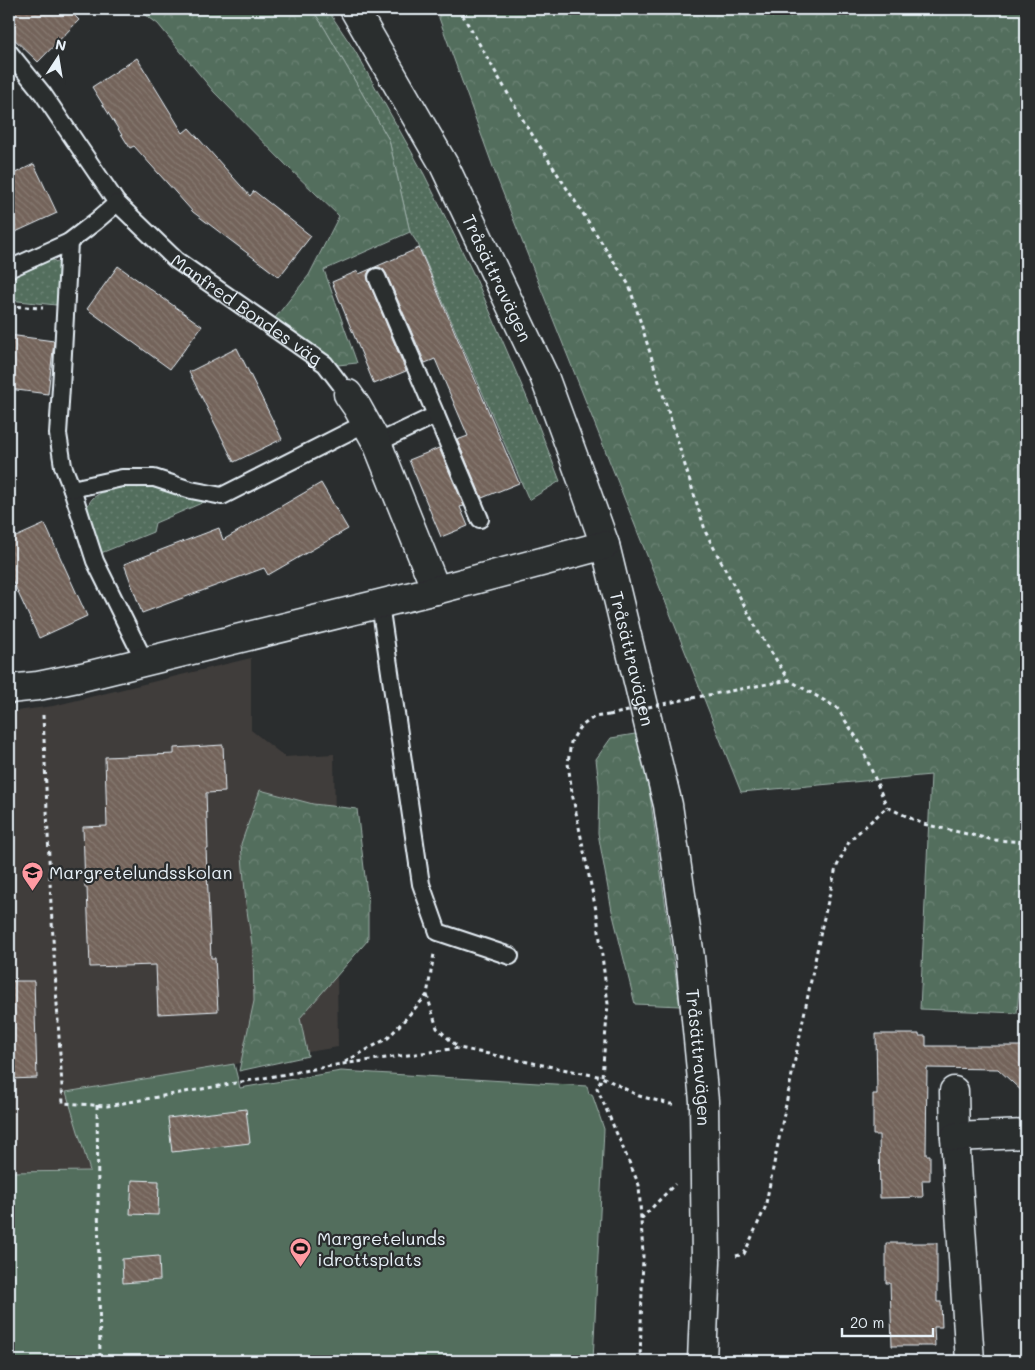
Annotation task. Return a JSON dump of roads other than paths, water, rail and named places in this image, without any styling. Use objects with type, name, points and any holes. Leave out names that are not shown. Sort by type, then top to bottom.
[{"type":"street","name":"Tråsättravägen","points":[[354,9],[444,165],[544,376],[605,545],[668,805],[690,957],[704,1101],[706,1262],[702,1361]]},
{"type":"street","name":"Manfred Bondes väg","points":[[348,394],[358,408],[371,433],[436,590]]},
{"type":"street","points":[[9,689],[74,679],[145,662],[436,590],[605,545]]},
{"type":"street","points":[[954,1091],[955,1137],[970,1361]]},
{"type":"street","points":[[955,1137],[1026,1134]]},
{"type":"lane","name":"Manfred Bondes väg","points":[[9,52],[43,94],[117,203],[176,260],[325,364],[348,394]]},
{"type":"lane","points":[[9,269],[69,242],[117,203]]},
{"type":"lane","points":[[69,242],[58,434],[63,466],[95,561],[145,662]]},
{"type":"lane","points":[[377,277],[480,519]]},
{"type":"lane","points":[[72,489],[122,478],[154,478],[191,490],[222,496],[371,433],[436,415]]},
{"type":"lane","points":[[380,604],[421,884],[438,932],[510,956]]},
{"type":"place","name":"Margretelundsskolan","points":[[33,891]]},
{"type":"place","name":"Margretelunds idrottsplats","points":[[301,1267]]}]
